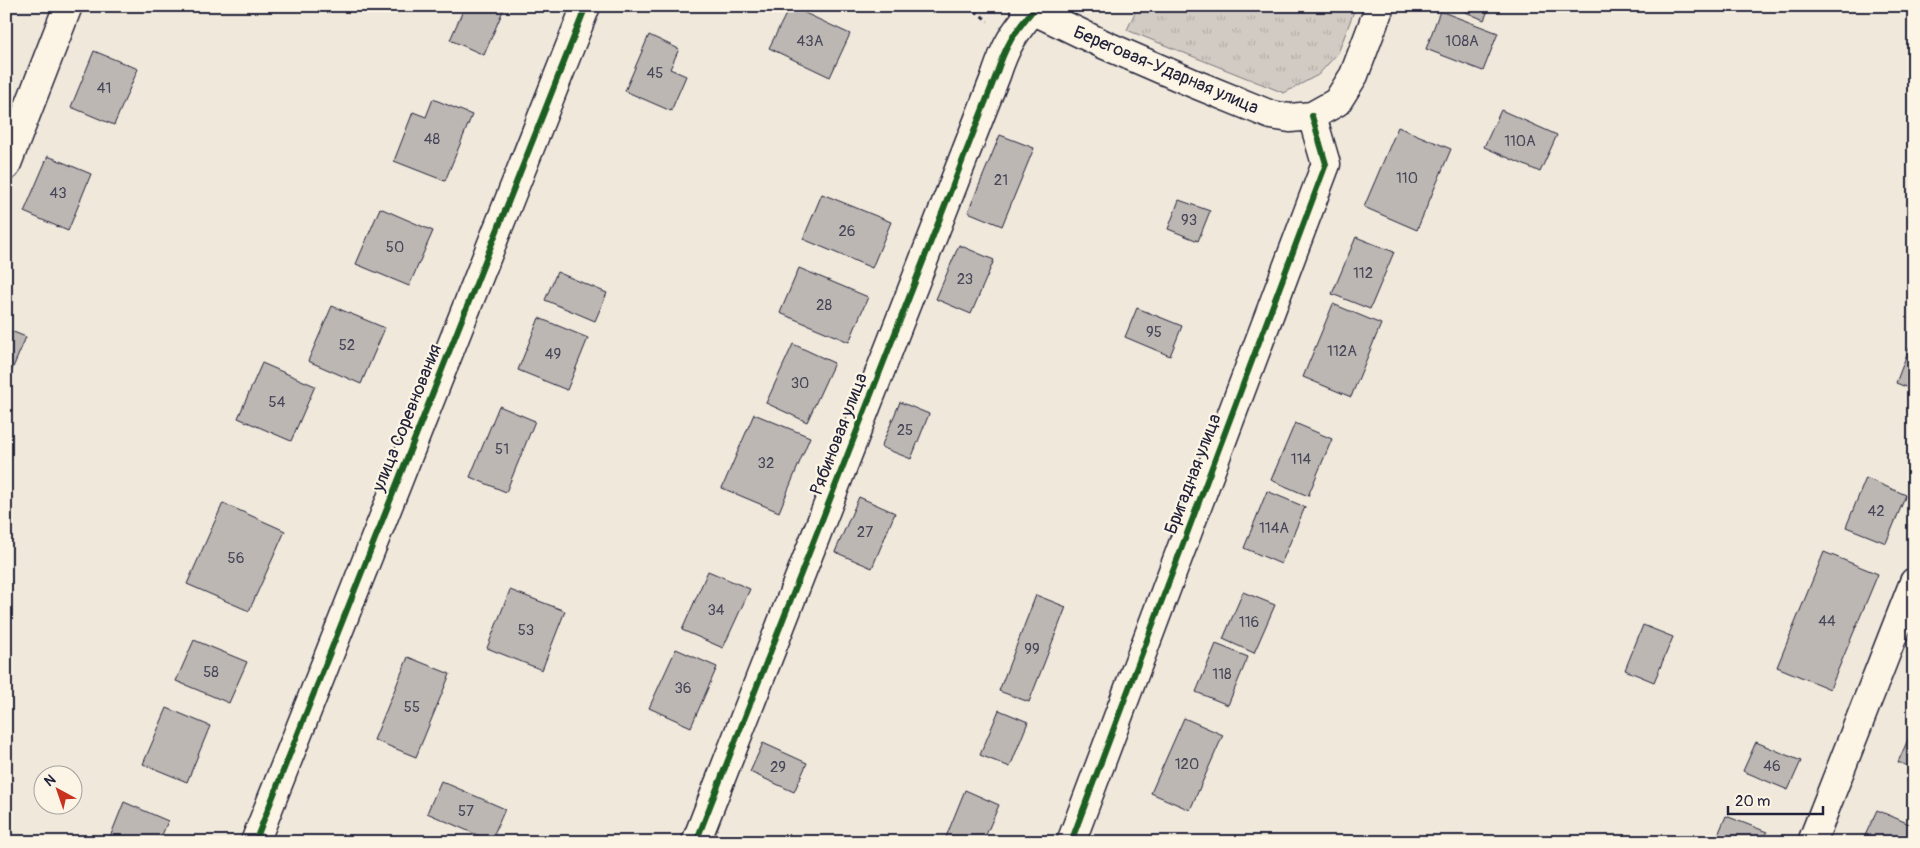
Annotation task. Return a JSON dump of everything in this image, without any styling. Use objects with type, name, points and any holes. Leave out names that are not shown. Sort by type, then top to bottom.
[{"type":"street","points":[[6,166],[68,6]]},
{"type":"street","name":"улица Соревнования","points":[[255,842],[586,6]]},
{"type":"street","points":[[1312,116],[1338,102],[1354,75],[1380,6]]},
{"type":"street","name":"Береговая-Ударная улица","points":[[1032,8],[1114,49],[1271,115],[1290,118],[1312,116]]},
{"type":"street","name":"Рябиновая улица","points":[[696,842],[1010,37],[1032,8]]},
{"type":"street","name":"Бригадная улица","points":[[1071,842],[1326,164],[1312,116]]},
{"type":"street","points":[[1812,842],[1914,582]]},
{"type":"green space","points":[[1140,6],[1356,6],[1338,53],[1318,75],[1284,93],[1127,30],[1136,10]]},
{"type":"building","points":[[6,6],[12,6],[6,22]]},
{"type":"building","points":[[465,6],[505,6],[484,55],[450,40]]},
{"type":"building","points":[[790,6],[850,34],[830,77],[769,48]]},
{"type":"building","points":[[1452,6],[1490,6],[1484,20]]},
{"type":"building","points":[[1440,11],[1498,33],[1483,71],[1426,49]]},
{"type":"building","points":[[649,35],[679,49],[670,69],[686,76],[671,111],[625,91]]},
{"type":"building","points":[[94,51],[138,69],[114,125],[71,107]]},
{"type":"building","points":[[433,99],[472,115],[445,181],[394,161],[413,112],[426,117]]},
{"type":"building","points":[[1501,110],[1557,135],[1540,172],[1484,147]]},
{"type":"building","points":[[1398,127],[1451,149],[1417,230],[1364,207]]},
{"type":"building","points":[[1000,135],[1034,148],[1002,226],[968,212]]},
{"type":"building","points":[[48,156],[91,174],[68,231],[24,212]]},
{"type":"building","points":[[822,194],[891,222],[872,268],[803,239]]},
{"type":"building","points":[[1179,200],[1210,211],[1198,241],[1168,229]]},
{"type":"building","points":[[380,208],[433,231],[409,286],[356,264]]},
{"type":"building","points":[[1356,237],[1394,252],[1370,309],[1332,294]]},
{"type":"building","points":[[959,245],[994,260],[971,314],[936,299]]},
{"type":"building","points":[[799,268],[868,297],[849,342],[780,313]]},
{"type":"building","points":[[557,272],[607,293],[595,321],[545,300]]},
{"type":"building","points":[[1333,304],[1381,324],[1351,397],[1303,377]]},
{"type":"building","points":[[332,306],[385,328],[361,384],[308,361]]},
{"type":"building","points":[[1137,308],[1182,326],[1170,356],[1125,337]]},
{"type":"building","points":[[539,318],[588,338],[567,390],[518,370]]},
{"type":"building","points":[[6,329],[26,337],[6,384]]},
{"type":"building","points":[[793,344],[834,363],[807,422],[766,403]]},
{"type":"building","points":[[1910,346],[1914,347],[1914,390],[1896,383]]},
{"type":"building","points":[[262,363],[315,386],[291,441],[238,418]]},
{"type":"building","points":[[900,402],[929,414],[911,459],[881,447]]},
{"type":"building","points":[[499,406],[535,421],[506,492],[470,477]]},
{"type":"building","points":[[754,414],[810,437],[779,512],[722,488]]},
{"type":"building","points":[[1295,423],[1332,439],[1308,496],[1271,480]]},
{"type":"building","points":[[1866,478],[1906,495],[1886,543],[1846,527]]},
{"type":"building","points":[[1267,491],[1305,507],[1281,564],[1244,548]]},
{"type":"building","points":[[859,497],[895,513],[872,568],[835,552]]},
{"type":"building","points":[[223,503],[285,531],[249,611],[187,584]]},
{"type":"building","points":[[1824,552],[1878,574],[1830,689],[1777,667]]},
{"type":"building","points":[[708,571],[750,589],[723,648],[682,630]]},
{"type":"building","points":[[510,590],[565,611],[542,670],[487,648]]},
{"type":"building","points":[[1243,592],[1275,605],[1254,653],[1223,639]]},
{"type":"building","points":[[1036,595],[1066,607],[1029,702],[999,691]]},
{"type":"building","points":[[1643,625],[1673,637],[1654,682],[1625,670]]},
{"type":"building","points":[[194,640],[247,662],[229,703],[176,681]]},
{"type":"building","points":[[1216,644],[1248,657],[1228,705],[1196,692]]},
{"type":"building","points":[[676,649],[717,667],[691,727],[649,708]]},
{"type":"building","points":[[408,657],[450,674],[416,757],[374,740]]},
{"type":"building","points":[[167,708],[210,726],[187,782],[143,764]]},
{"type":"building","points":[[999,710],[1028,722],[1010,767],[980,755]]},
{"type":"building","points":[[1184,718],[1223,735],[1190,810],[1151,793]]},
{"type":"building","points":[[1914,726],[1914,769],[1898,762]]},
{"type":"building","points":[[1756,742],[1801,761],[1788,790],[1743,771]]},
{"type":"building","points":[[763,743],[807,763],[794,792],[750,772]]},
{"type":"building","points":[[441,781],[505,809],[491,841],[427,813]]},
{"type":"building","points":[[965,790],[999,805],[983,842],[944,842]]},
{"type":"building","points":[[124,802],[168,821],[159,842],[108,842]]},
{"type":"building","points":[[1877,810],[1914,826],[1914,842],[1862,842]]},
{"type":"building","points":[[1726,816],[1767,832],[1763,842],[1715,842]]},
{"type":"building","points":[[606,836],[621,842],[603,842]]},
{"type":"cycle path","points":[[255,842],[586,6]]},
{"type":"cycle path","points":[[696,842],[1003,56],[1015,33],[1033,10]]},
{"type":"cycle path","points":[[1071,842],[1326,164],[1312,116]]}]
